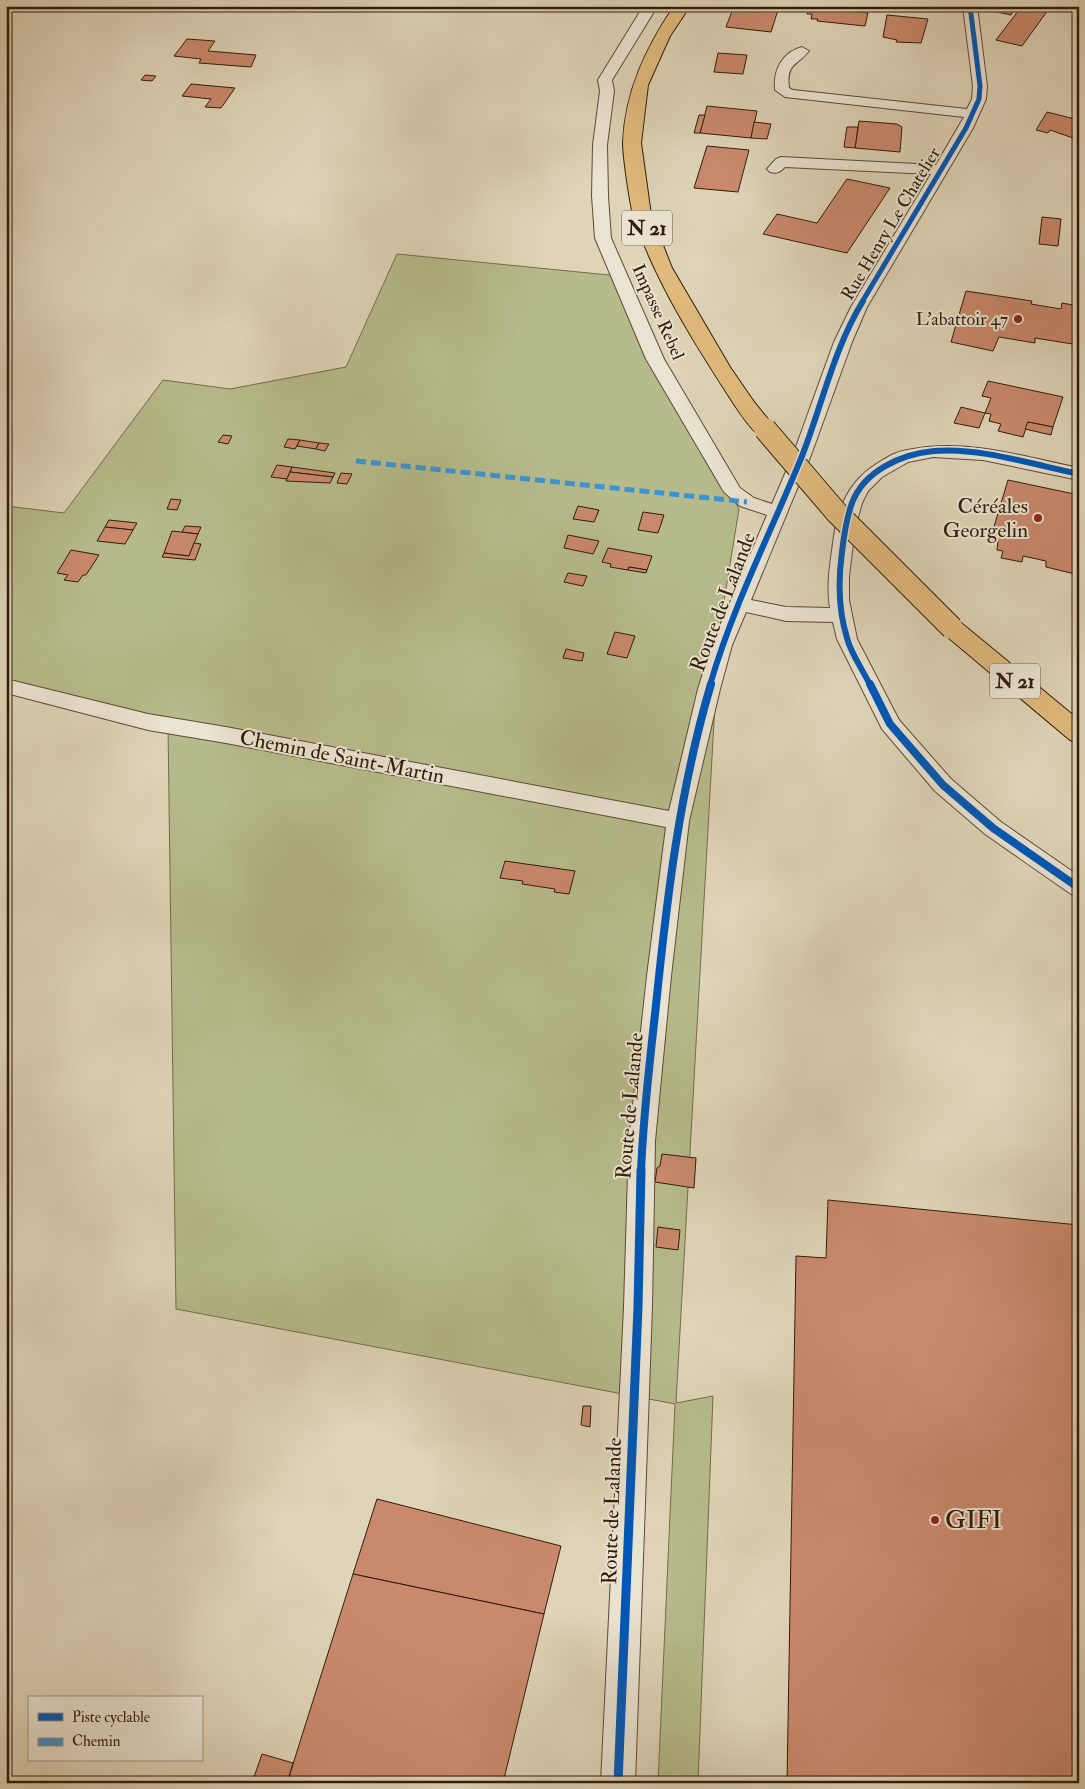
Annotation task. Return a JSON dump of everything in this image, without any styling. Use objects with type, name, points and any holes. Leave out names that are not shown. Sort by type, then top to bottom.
[{"type":"main road","name":"N 21","points":[[682,6],[662,36],[640,86],[632,143],[642,215],[663,268],[720,367],[746,406],[837,513],[952,628],[1079,734]]},
{"type":"street","name":"Impasse Rebel","points":[[646,6],[648,10],[605,80],[607,91],[600,145],[600,188],[604,238],[655,359],[733,492],[746,502],[777,512]]},
{"type":"street","name":"Rue Henry Le Chatelier","points":[[802,455],[843,342],[859,307],[941,170],[973,114],[979,98],[980,86],[970,6]]},
{"type":"street","points":[[802,51],[792,56],[780,78],[782,90],[790,94],[973,114]]},
{"type":"street","points":[[775,169],[782,162],[941,170]]},
{"type":"street","points":[[1079,474],[982,454],[952,451],[915,453],[902,457],[875,473],[860,488],[852,503],[845,528],[839,576],[841,615],[847,639],[890,724],[943,785],[993,828],[1079,888]]},
{"type":"street","name":"Route de Lalande","points":[[618,1783],[638,1307],[642,1141],[678,821],[709,689],[722,645],[802,455]]},
{"type":"street","points":[[740,604],[786,614],[841,615]]},
{"type":"street","name":"Chemin de Saint-Martin","points":[[6,686],[148,722],[226,735],[678,821]]},
{"type":"green space","points":[[397,254],[619,276],[739,509],[719,632],[676,1403],[713,1396],[698,1783],[658,1783],[675,1404],[176,1309],[168,727],[6,691],[6,506],[64,513],[163,380],[230,389],[346,367]]},
{"type":"building","points":[[734,6],[779,7],[771,32],[726,27]]},
{"type":"building","points":[[995,6],[1016,6],[1011,15],[992,11]]},
{"type":"building","points":[[1022,6],[1051,6],[1022,46],[996,40]]},
{"type":"building","points":[[809,8],[868,13],[865,26],[817,21],[818,19],[811,19],[812,14],[807,14]]},
{"type":"building","points":[[887,15],[928,19],[921,43],[896,42],[897,40],[883,37]]},
{"type":"building","points":[[187,39],[215,41],[208,51],[256,55],[251,67],[199,63],[201,59],[174,56]]},
{"type":"building","points":[[718,53],[747,55],[743,74],[714,72]]},
{"type":"building","points":[[145,75],[156,76],[152,81],[141,80]]},
{"type":"building","points":[[191,84],[235,88],[221,108],[205,107],[211,99],[182,96]]},
{"type":"building","points":[[707,106],[757,111],[751,138],[700,133]]},
{"type":"building","points":[[1047,112],[1079,120],[1079,135],[1073,138],[1050,130],[1048,133],[1036,130]]},
{"type":"building","points":[[699,115],[705,115],[700,133],[694,133]]},
{"type":"building","points":[[859,121],[897,124],[902,127],[900,152],[855,148]]},
{"type":"building","points":[[754,122],[771,124],[767,139],[751,138]]},
{"type":"building","points":[[847,127],[858,127],[855,148],[844,147]]},
{"type":"building","points":[[707,146],[749,150],[738,192],[694,188]]},
{"type":"building","points":[[847,179],[890,188],[847,253],[763,234],[777,214],[817,223]]},
{"type":"building","points":[[1042,217],[1061,219],[1058,246],[1039,244]]},
{"type":"building","name":"L'abattoir 47","points":[[966,291],[1032,301],[1031,304],[1061,309],[1062,303],[1079,306],[1079,345],[1035,338],[1035,343],[999,337],[993,351],[951,342]]},
{"type":"building","points":[[988,381],[1063,397],[1053,427],[1028,422],[1023,437],[998,431],[1001,424],[989,421],[991,414],[985,413],[991,398],[982,396]]},
{"type":"building","points":[[961,407],[985,413],[979,428],[954,423]]},
{"type":"building","points":[[1028,422],[1053,427],[1051,435],[1025,429]]},
{"type":"building","points":[[223,435],[232,436],[228,444],[218,442]]},
{"type":"building","points":[[288,439],[300,440],[295,449],[284,447]]},
{"type":"building","points":[[300,440],[319,443],[316,449],[297,446]]},
{"type":"building","points":[[319,443],[329,444],[325,451],[316,449]]},
{"type":"building","points":[[277,465],[292,467],[287,479],[271,477]]},
{"type":"building","points":[[292,467],[335,473],[333,477],[290,472]]},
{"type":"building","points":[[290,472],[333,477],[330,483],[286,481]]},
{"type":"building","points":[[341,473],[352,474],[347,484],[337,483]]},
{"type":"building","name":"Céréales Georgelin","points":[[1008,480],[1079,495],[1079,575],[1046,567],[1046,561],[1023,556],[1022,562],[1001,558],[1003,551],[997,550],[998,541],[990,540]]},
{"type":"building","points":[[171,499],[181,500],[177,510],[167,509]]},
{"type":"building","points":[[578,506],[599,510],[594,522],[573,519]]},
{"type":"building","points":[[643,512],[664,515],[658,533],[638,530]]},
{"type":"building","points":[[109,520],[137,523],[133,530],[105,527]]},
{"type":"building","points":[[185,526],[201,527],[198,534],[182,532]]},
{"type":"building","points":[[105,527],[133,530],[125,544],[97,541]]},
{"type":"building","points":[[172,531],[198,534],[189,556],[164,553]]},
{"type":"building","points":[[568,535],[599,541],[593,554],[564,548]]},
{"type":"building","points":[[194,543],[201,544],[195,560],[162,557],[164,553],[189,556]]},
{"type":"building","points":[[608,548],[652,556],[647,570],[629,567],[628,570],[610,567],[611,564],[602,562]]},
{"type":"building","points":[[71,550],[99,555],[86,575],[83,575],[78,582],[64,580],[68,575],[57,573]]},
{"type":"building","points":[[629,567],[647,570],[646,573],[628,570]]},
{"type":"building","points":[[568,573],[587,576],[583,586],[564,582]]},
{"type":"building","points":[[615,632],[635,636],[627,658],[607,654]]},
{"type":"building","points":[[566,649],[584,653],[582,661],[563,658]]},
{"type":"building","points":[[505,861],[575,871],[569,894],[554,892],[555,889],[522,884],[523,881],[500,878]]},
{"type":"building","points":[[662,1154],[696,1158],[694,1188],[655,1182]]},
{"type":"building","name":"GIFI","points":[[828,1200],[1079,1225],[1079,1783],[787,1783],[796,1256],[826,1258]]},
{"type":"building","points":[[658,1227],[680,1230],[678,1250],[656,1247]]},
{"type":"building","points":[[583,1406],[591,1406],[590,1427],[581,1425]]},
{"type":"building","points":[[377,1499],[561,1546],[544,1614],[353,1574]]},
{"type":"building","points":[[353,1574],[544,1614],[503,1783],[287,1783]]},
{"type":"building","points":[[262,1754],[293,1763],[287,1783],[252,1783]]},
{"type":"marked path","points":[[356,461],[747,502]]},
{"type":"cycle path","points":[[618,1783],[638,1307],[642,1141],[659,976],[678,821],[709,689],[722,645],[802,455],[843,342],[859,307],[966,128],[979,99],[980,86],[970,6]]},
{"type":"cycle path","points":[[1079,474],[983,454],[952,451],[933,451],[902,457],[875,473],[860,488],[852,503],[845,528],[839,576],[839,600],[847,639],[890,724],[943,785],[993,828],[1079,888]]},
{"type":"place","name":"L'abattoir 47","points":[[1018,319]]},
{"type":"place","name":"Céréales Georgelin","points":[[1038,518]]},
{"type":"place","name":"GIFI","points":[[935,1520]]}]
